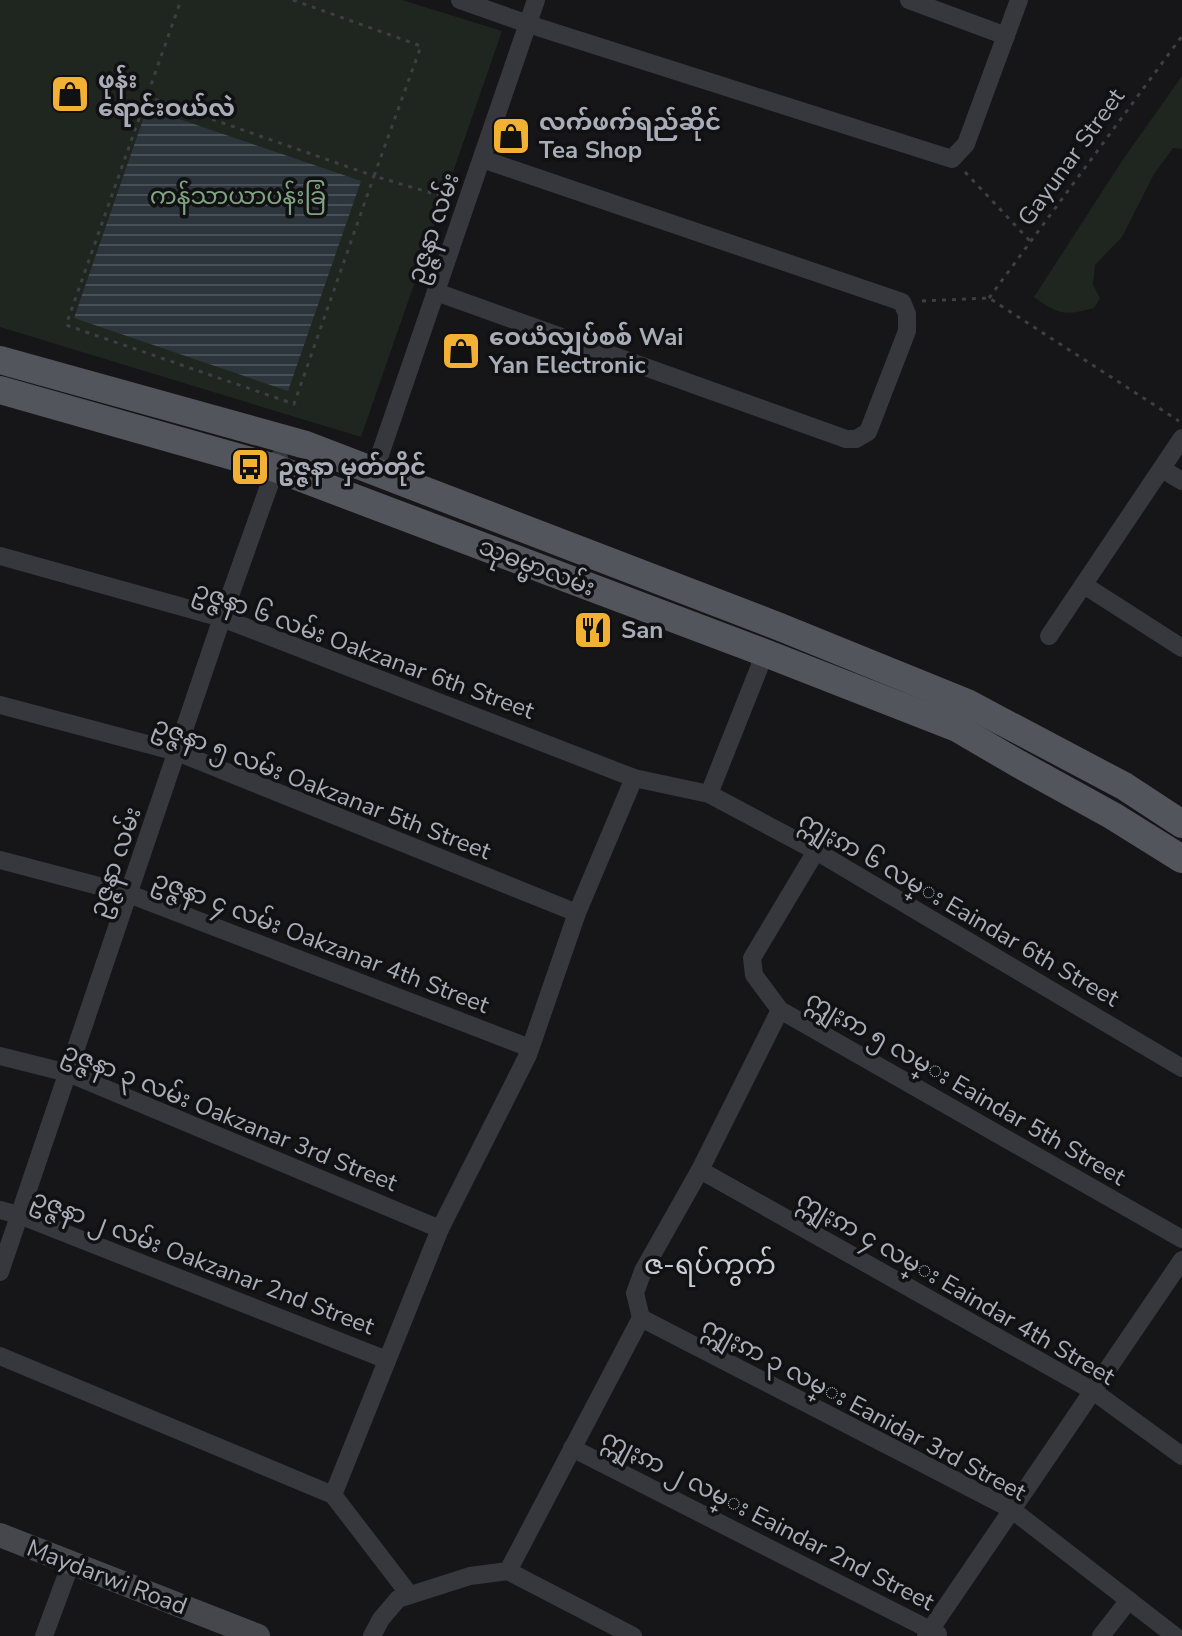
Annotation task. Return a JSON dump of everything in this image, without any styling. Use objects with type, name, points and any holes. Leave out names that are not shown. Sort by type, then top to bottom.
[{"type":"main road","name":"သုဓမ္မာလမ်း","points":[[0,360],[285,439],[780,627],[967,703],[1124,786],[1182,824]]},
{"type":"main road","name":"သုဓမ္မာလမ်း","points":[[0,390],[275,468],[957,728],[1113,816],[1182,859]]},
{"type":"street","points":[[460,0],[952,159],[966,144],[1019,0]]},
{"type":"street","name":"ဥဇ္ဇနာ လမ်း","points":[[374,472],[536,0]]},
{"type":"street","points":[[909,0],[1006,36]]},
{"type":"street","points":[[436,292],[846,439],[856,439],[868,432],[907,331],[907,314],[902,302],[482,159]]},
{"type":"street","points":[[1049,636],[1182,438]]},
{"type":"street","name":"ဥဇ္ဇနာ လမ်း","points":[[0,1272],[285,439]]},
{"type":"street","points":[[1162,469],[1182,481]]},
{"type":"street","name":"ဥဇ္ဇနာ ၆ လမ်း Oakzanar 6th Street","points":[[0,556],[222,618],[634,778],[709,794]]},
{"type":"street","points":[[1084,585],[1182,648]]},
{"type":"street","points":[[709,794],[765,653]]},
{"type":"street","name":"ဥဇ္ဇနာ ၅ လမ်း Oakzanar 5th Street","points":[[0,705],[177,752],[577,913]]},
{"type":"street","points":[[333,1495],[440,1229],[530,1048],[577,913],[634,778]]},
{"type":"street","name":"ဣျႏၵာ ၆ လမ္း Eaindar 6th Street","points":[[709,794],[816,851],[1182,1068]]},
{"type":"street","name":"ဣျႏၵာ ၅ လမ္း Eaindar 5th Street","points":[[816,851],[752,958],[754,975],[780,1010],[1182,1239]]},
{"type":"street","name":"ဥဇ္ဇနာ ၄ လမ်း Oakzanar 4th Street","points":[[0,860],[129,894],[530,1048]]},
{"type":"street","points":[[508,1571],[641,1318],[635,1293],[643,1271],[700,1170],[780,1010]]},
{"type":"street","name":"ဥဇ္ဇနာ ၃ လမ်း Oakzanar 3rd Street","points":[[0,1056],[68,1073],[440,1229]]},
{"type":"street","name":"ဣျႏၵာ ၄ လမ္း Eaindar 4th Street","points":[[700,1170],[1093,1391],[1182,1456]]},
{"type":"street","name":"ဥဇ္ဇနာ ၂ လမ်း Oakzanar 2nd Street","points":[[0,1210],[387,1360]]},
{"type":"street","points":[[932,1634],[1011,1509],[1182,1260]]},
{"type":"street","name":"ဣျႏၵာ ၃ လမ္း Eanidar 3rd Street","points":[[641,1318],[1011,1509],[1175,1636]]},
{"type":"street","points":[[0,1356],[333,1495],[409,1594]]},
{"type":"street","name":"ဣျႏၵာ ၂ လမ္း Eaindar 2nd Street","points":[[572,1448],[932,1634]]},
{"type":"street","name":"Maydarwi Road","points":[[0,1535],[71,1563],[218,1629],[258,1636]]},
{"type":"street","points":[[44,1636],[71,1563]]},
{"type":"street","points":[[372,1636],[381,1619],[398,1599],[470,1576],[508,1571],[633,1636]]},
{"type":"street","points":[[1101,1636],[1129,1600]]},
{"type":"path","points":[[181,0],[66,325],[294,404],[421,46],[293,0]]},
{"type":"path","name":"Gayunar Street","points":[[989,298],[1182,36]]},
{"type":"path","points":[[146,96],[374,176],[467,203]]},
{"type":"path","points":[[952,159],[1031,242]]},
{"type":"path","points":[[902,302],[989,298],[1182,423]]},
{"type":"green space","name":"ကန်သာယာပန်းခြံ","points":[[0,0],[402,0],[502,31],[361,437],[0,327]]},
{"type":"green space","points":[[1182,76],[1182,149],[1173,148],[1154,174],[1122,237],[1095,265],[1093,285],[1100,298],[1094,308],[1076,312],[1062,312],[1050,307],[1034,297],[1122,161]]},
{"type":"shaded area","points":[[147,108],[361,181],[288,391],[74,318]]},
{"type":"place","name":"ဖုန်း ရောင်းဝယ်လဲ","points":[[70,94]]},
{"type":"place","name":"လက်ဖက်ရည်ဆိုင် Tea Shop","points":[[511,136]]},
{"type":"place","name":"ဝေယံလျှပ်စစ် Wai Yan Electronic","points":[[461,351]]},
{"type":"place","name":"ဥဇ္ဇနာ မှတ်တိုင်","points":[[250,467]]},
{"type":"place","name":"San","points":[[593,630]]},
{"type":"district","name":"ဇ-ရပ်ကွက်","points":[[710,1265]]}]
